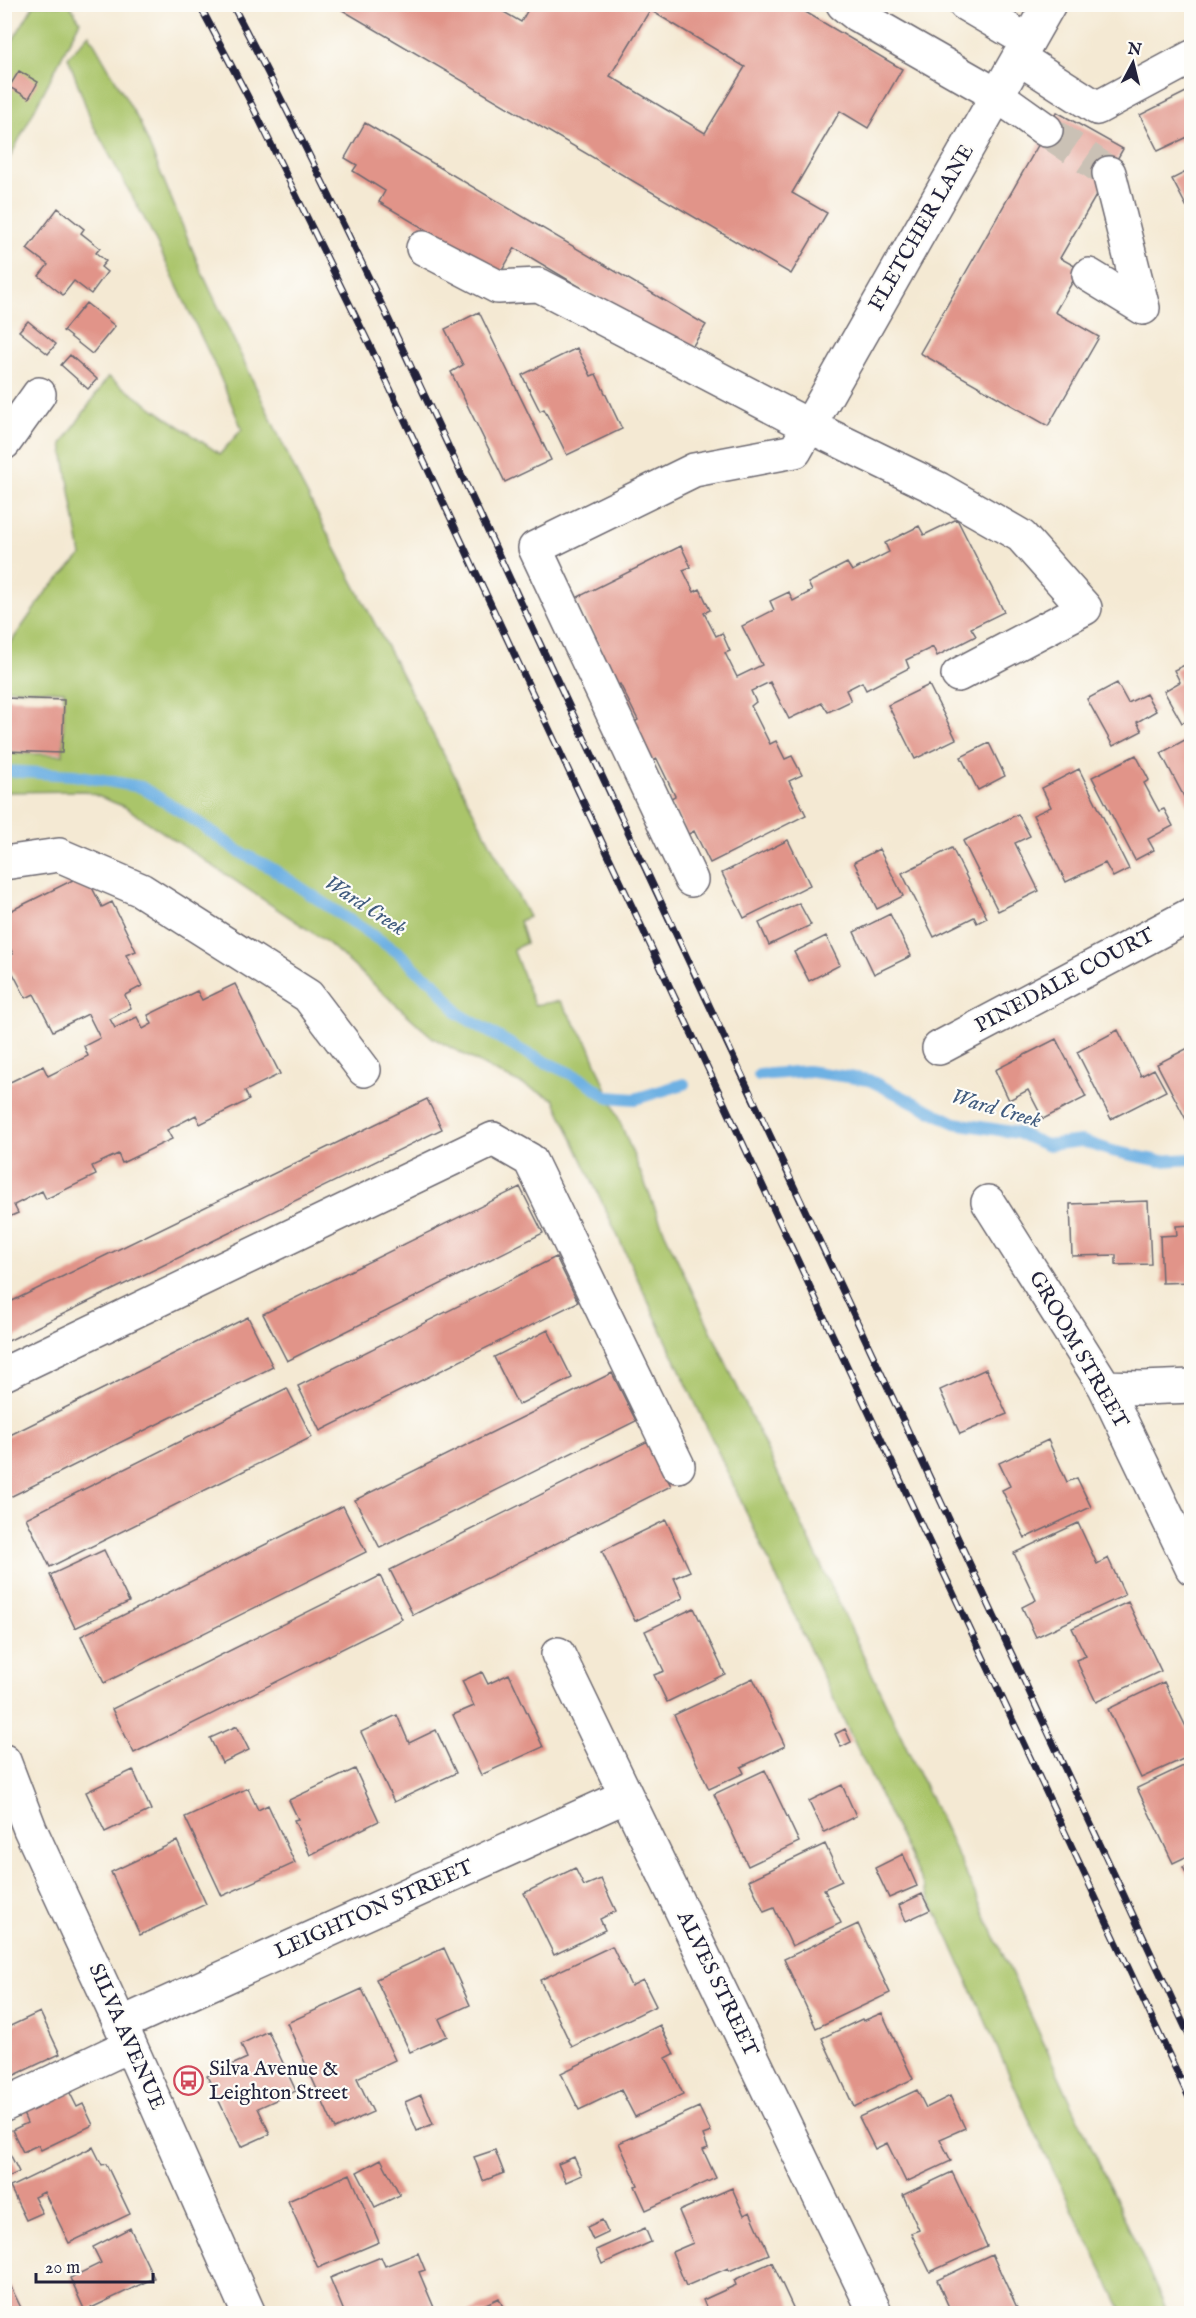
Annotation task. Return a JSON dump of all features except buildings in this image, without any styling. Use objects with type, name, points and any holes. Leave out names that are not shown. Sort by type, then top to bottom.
[{"type":"street","points":[[843,4],[857,15],[997,95],[1046,130]]},
{"type":"street","points":[[965,4],[1097,108],[1191,57]]},
{"type":"street","name":"FLETCHER LANE","points":[[802,439],[1049,4]]},
{"type":"street","points":[[1089,275],[1143,308],[1109,173]]},
{"type":"street","points":[[423,248],[498,287],[539,285],[802,439],[939,489],[1021,536],[1085,608],[958,675]]},
{"type":"street","points":[[4,443],[39,394]]},
{"type":"street","points":[[691,880],[535,548],[694,470],[802,439]]},
{"type":"street","points":[[4,862],[59,855],[141,890],[308,996],[363,1070]]},
{"type":"street","name":"PINEDALE COURT","points":[[939,1048],[1191,914]]},
{"type":"street","points":[[4,1374],[493,1139],[530,1160],[678,1466]]},
{"type":"street","name":"GROOM STREET","points":[[988,1202],[1104,1387],[1191,1568]]},
{"type":"street","points":[[1104,1387],[1191,1386]]},
{"type":"street","name":"ALVES STREET","points":[[558,1654],[876,2313]]},
{"type":"street","name":"SILVA AVENUE","points":[[7,1775],[126,2034],[244,2312]]},
{"type":"street","name":"LEIGHTON STREET","points":[[4,2106],[126,2034],[626,1796]]},
{"type":"green space","points":[[34,5],[70,5],[80,21],[5,167],[5,53]]},
{"type":"green space","points":[[89,34],[140,123],[200,268],[301,483],[529,917],[519,921],[526,943],[513,949],[534,1005],[560,1001],[588,1043],[665,1233],[959,1859],[1168,2313],[1123,2313],[1036,2135],[950,1941],[814,1658],[554,1099],[500,1074],[433,1038],[328,943],[125,807],[85,791],[5,792],[5,753],[63,755],[64,691],[5,689],[5,651],[46,592],[81,556],[62,444],[108,377],[220,454],[242,429],[218,372],[150,229],[92,123],[68,57]]},
{"type":"waterway","name":"Ward Creek","points":[[4,771],[74,775],[141,787],[187,815],[240,852],[271,868],[399,953],[420,973],[434,982],[459,1014],[522,1051],[584,1080],[607,1097],[635,1099],[684,1084]]},
{"type":"waterway","name":"Ward Creek","points":[[759,1075],[807,1071],[869,1080],[955,1123],[1018,1133],[1046,1145],[1082,1141],[1112,1151],[1160,1161],[1192,1159]]},
{"type":"tunnel","points":[[1046,130],[1109,173]]},
{"type":"railway","points":[[199,4],[249,99],[372,350],[1192,2104]]},
{"type":"railway","points":[[232,4],[323,183],[410,365],[1192,2042]]},
{"type":"place","name":"Silva Avenue & Leighton Street","points":[[188,2081]]}]
